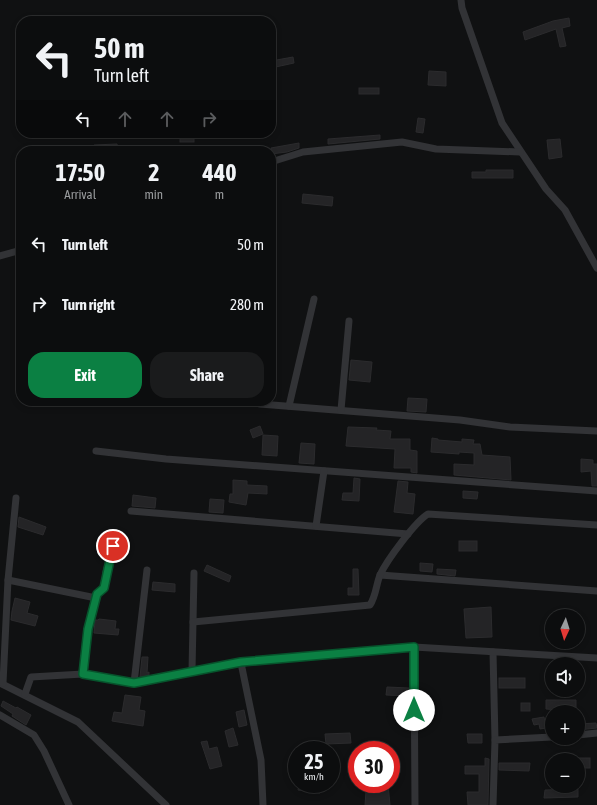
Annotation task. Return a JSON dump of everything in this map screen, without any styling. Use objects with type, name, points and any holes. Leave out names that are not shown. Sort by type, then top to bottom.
[{"type":"street","points":[[461,0],[462,8],[502,123],[546,189],[565,210],[597,266]]},
{"type":"street","points":[[276,160],[303,152],[402,142],[436,149],[520,152]]},
{"type":"street","points":[[0,256],[16,251]]},
{"type":"street","points":[[289,406],[314,299]]},
{"type":"street","points":[[341,410],[349,321]]},
{"type":"street","points":[[276,405],[460,420],[510,427],[597,431]]},
{"type":"street","points":[[96,451],[166,459],[597,491]]},
{"type":"street","points":[[316,526],[324,471]]},
{"type":"street","points":[[16,498],[8,580],[2,683],[78,722],[166,805]]},
{"type":"street","points":[[131,511],[408,534]]},
{"type":"street","points":[[193,622],[370,605],[380,575],[408,534],[422,518],[428,514],[597,525]]},
{"type":"street","points":[[83,674],[88,629],[97,594],[104,588],[106,572],[116,534]]},
{"type":"street","points":[[134,683],[147,570]]},
{"type":"street","points":[[192,670],[194,573]]},
{"type":"street","points":[[380,575],[597,591]]},
{"type":"street","points":[[8,580],[96,598]]},
{"type":"street","points":[[25,694],[31,677],[83,674],[134,683],[192,670],[241,662],[414,647],[597,658]]},
{"type":"street","points":[[414,647],[415,805]]},
{"type":"street","points":[[493,652],[495,740],[493,805]]},
{"type":"street","points":[[241,662],[261,760],[263,805]]},
{"type":"street","points":[[0,715],[34,735],[44,751],[69,805]]},
{"type":"street","points":[[585,734],[597,733]]},
{"type":"street","points":[[495,740],[545,737]]},
{"type":"building","points":[[569,18],[570,26],[562,28],[566,46],[560,47],[556,29],[525,40],[523,32],[553,21]]},
{"type":"building","points":[[293,57],[294,63],[276,67],[276,60]]},
{"type":"building","points":[[429,71],[446,72],[446,86],[428,85]]},
{"type":"building","points":[[359,88],[379,88],[379,94],[359,94]]},
{"type":"building","points":[[418,118],[425,119],[423,133],[416,132]]},
{"type":"building","points":[[380,135],[380,139],[328,144],[328,139]]},
{"type":"building","points":[[180,138],[194,138],[194,142],[180,142]]},
{"type":"building","points":[[560,139],[562,157],[549,159],[547,140]]},
{"type":"building","points":[[299,143],[299,148],[287,152],[276,153],[276,147]]},
{"type":"building","points":[[117,144],[117,146],[94,146]]},
{"type":"building","points":[[486,170],[513,170],[513,178],[472,178],[472,172],[486,172]]},
{"type":"building","points":[[303,194],[333,197],[332,206],[302,203]]},
{"type":"building","points":[[351,360],[372,362],[370,382],[349,380]]},
{"type":"building","points":[[408,398],[427,399],[426,412],[407,411]]},
{"type":"building","points":[[260,426],[263,434],[253,438],[250,430]]},
{"type":"building","points":[[348,427],[377,428],[376,430],[391,431],[390,439],[410,439],[410,450],[417,451],[417,473],[411,472],[411,468],[394,468],[395,449],[346,446]]},
{"type":"building","points":[[263,435],[278,436],[277,456],[262,455]]},
{"type":"building","points":[[432,438],[462,442],[462,439],[474,440],[473,444],[480,444],[482,455],[510,457],[511,480],[454,475],[454,464],[474,465],[474,453],[459,452],[459,454],[431,452]]},
{"type":"building","points":[[301,443],[315,444],[314,464],[299,463]]},
{"type":"building","points":[[581,459],[593,460],[593,464],[597,464],[597,486],[592,486],[591,471],[581,472]]},
{"type":"building","points":[[354,478],[360,479],[359,501],[342,500],[343,493],[353,493]]},
{"type":"building","points":[[233,480],[247,481],[247,485],[267,486],[267,494],[248,493],[246,505],[229,502],[230,494],[233,494]]},
{"type":"building","points":[[398,481],[408,482],[407,493],[415,494],[413,514],[394,512]]},
{"type":"building","points":[[463,491],[478,492],[477,499],[463,498]]},
{"type":"building","points":[[133,495],[156,498],[155,508],[132,506]]},
{"type":"building","points":[[210,499],[224,500],[223,513],[209,512]]},
{"type":"building","points":[[19,517],[46,527],[43,535],[18,527]]},
{"type":"building","points":[[459,541],[477,541],[477,551],[459,551]]},
{"type":"building","points":[[420,563],[433,564],[432,572],[420,571]]},
{"type":"building","points":[[207,565],[231,576],[229,582],[204,571]]},
{"type":"building","points":[[353,569],[358,569],[359,595],[348,595],[348,588],[353,588]]},
{"type":"building","points":[[437,569],[456,570],[455,576],[437,574]]},
{"type":"building","points":[[153,582],[175,584],[175,592],[152,590]]},
{"type":"building","points":[[15,598],[30,602],[27,613],[38,616],[35,626],[11,620]]},
{"type":"building","points":[[491,607],[492,637],[466,638],[464,609]]},
{"type":"building","points":[[95,620],[116,621],[115,629],[119,629],[118,635],[94,633]]},
{"type":"building","points":[[142,657],[148,657],[147,673],[149,672],[149,675],[140,677]]},
{"type":"building","points":[[499,678],[525,678],[525,688],[499,688]]},
{"type":"building","points":[[387,687],[409,688],[409,696],[386,695]]},
{"type":"building","points":[[125,695],[141,697],[139,710],[145,711],[143,726],[112,721],[114,712],[122,713]]},
{"type":"building","points":[[546,700],[576,700],[576,705],[546,705]]},
{"type":"building","points":[[3,701],[31,715],[26,725],[12,716],[13,714],[1,706]]},
{"type":"building","points":[[521,703],[530,703],[530,711],[521,711]]},
{"type":"building","points":[[244,710],[247,725],[239,727],[236,712]]},
{"type":"building","points":[[544,717],[545,728],[540,729],[539,724],[534,725],[532,719]]},
{"type":"building","points":[[596,723],[597,728],[585,729],[585,724]]},
{"type":"building","points":[[233,728],[238,745],[229,747],[225,731]]},
{"type":"building","points":[[350,733],[351,741],[348,741],[348,743],[340,743],[340,741],[326,741],[325,734]]},
{"type":"building","points":[[467,734],[482,734],[482,743],[468,743]]},
{"type":"building","points":[[207,741],[209,749],[217,747],[222,766],[210,769],[201,742]]},
{"type":"building","points":[[485,758],[489,759],[488,805],[468,805],[467,792],[479,792],[479,774],[465,774],[465,766],[485,766]]},
{"type":"building","points":[[585,758],[590,758],[590,768],[585,768]]},
{"type":"building","points":[[499,763],[530,763],[529,771],[499,770]]},
{"type":"building","points":[[545,790],[545,793],[578,793],[578,797],[544,798]]},
{"type":"building","points":[[366,793],[389,793],[390,805],[365,805]]},
{"type":"route","points":[[113,546],[106,572],[104,588],[97,594],[88,629],[83,674],[134,683],[192,670],[241,662],[414,647],[414,710]]}]
